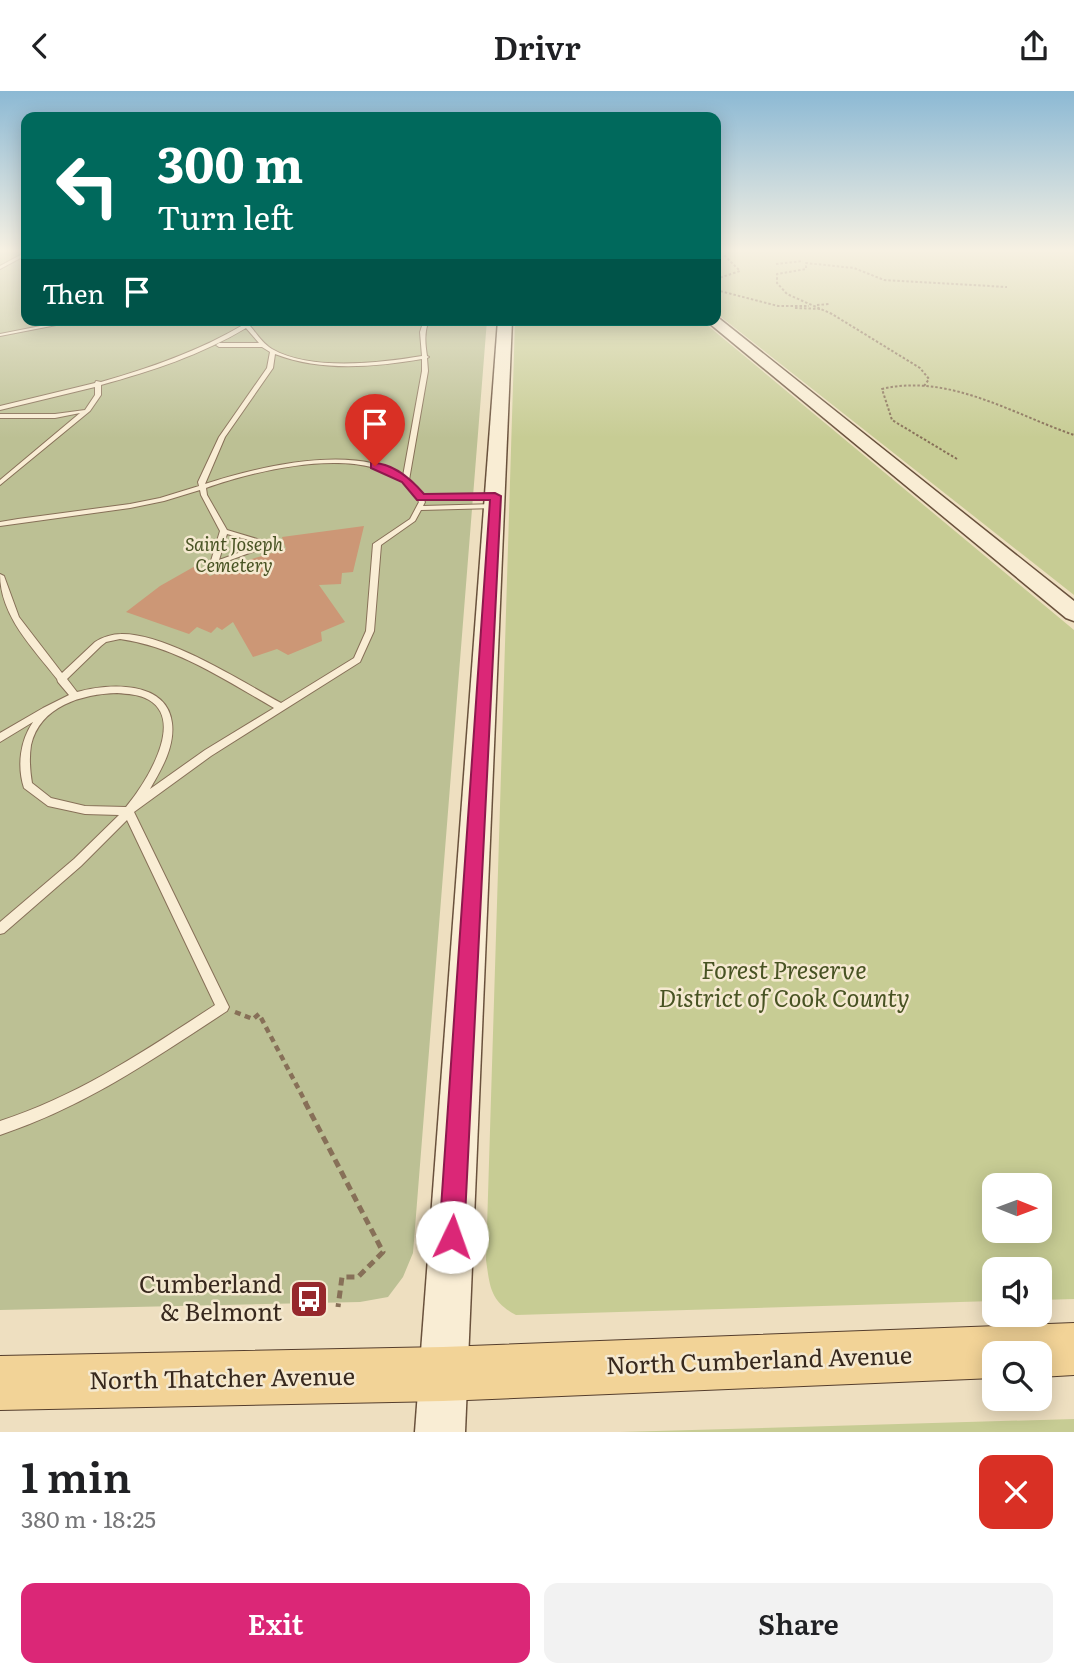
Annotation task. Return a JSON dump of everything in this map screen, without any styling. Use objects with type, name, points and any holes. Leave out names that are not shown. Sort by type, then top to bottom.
[{"type":"main road","points":[[440,1432],[505,326]]},
{"type":"main road","points":[[720,326],[1074,613]]},
{"type":"main road","name":"North Cumberland Avenue","points":[[443,1374],[1074,1349]]},
{"type":"main road","name":"North Thatcher Avenue","points":[[0,1383],[443,1374]]},
{"type":"lane","points":[[0,335],[48,326]]},
{"type":"lane","points":[[0,408],[172,362],[210,347],[248,326],[273,352],[303,360],[352,363],[426,357]]},
{"type":"lane","points":[[406,480],[426,357],[421,339],[425,326]]},
{"type":"lane","points":[[210,347],[264,345]]},
{"type":"lane","points":[[224,531],[214,564],[270,544],[257,543],[224,531],[201,488],[213,453],[270,368],[273,352]]},
{"type":"lane","points":[[0,483],[88,410],[98,395],[98,383]]},
{"type":"lane","points":[[0,416],[55,416],[88,410]]},
{"type":"lane","points":[[0,524],[150,503],[255,471],[320,462],[375,466],[406,480],[421,497],[421,507],[413,520],[377,544],[370,631],[358,660],[208,753],[128,811],[0,929]]},
{"type":"lane","points":[[421,497],[495,501]]},
{"type":"lane","points":[[421,507],[495,501]]},
{"type":"lane","points":[[0,576],[15,618],[75,696]]},
{"type":"lane","points":[[61,680],[103,640],[125,636],[156,641],[281,707]]},
{"type":"lane","points":[[0,738],[75,696],[103,690],[142,692],[155,698],[164,709],[168,735],[165,751],[144,791],[128,811]]},
{"type":"lane","points":[[49,710],[32,727],[24,759],[27,785],[48,802],[85,810],[128,811]]},
{"type":"lane","points":[[0,1128],[78,1094],[223,1007],[128,811]]},
{"type":"path","points":[[830,314],[920,369],[929,379],[924,386]]},
{"type":"path","points":[[957,459],[900,427],[890,417],[882,389],[893,386],[924,386],[970,396],[1074,435]]},
{"type":"path","points":[[223,1007],[253,1019],[259,1014],[383,1252],[358,1277],[342,1277],[338,1307]]},
{"type":"green space","name":"Saint Joseph Cemetery","points":[[0,314],[21,314],[21,326],[487,326],[413,1253],[403,1277],[388,1297],[360,1302],[0,1310]]},
{"type":"green space","points":[[721,314],[1074,314],[1074,595],[721,317]]},
{"type":"green space","name":"Forest Preserve District of Cook County","points":[[515,326],[708,326],[1074,630],[1074,1299],[1052,1300],[1052,1257],[982,1257],[982,1301],[516,1315],[496,1299],[486,1260]]},
{"type":"green space","points":[[1074,1419],[1074,1432],[620,1432]]},
{"type":"building","points":[[364,526],[353,572],[342,573],[341,584],[319,585],[345,622],[321,632],[322,641],[288,655],[277,649],[253,657],[233,622],[222,630],[217,627],[211,633],[197,627],[189,634],[126,612],[160,586],[197,565],[210,576],[245,561],[286,549],[282,537]]},
{"type":"place","name":"Cumberland & Belmont","points":[[309,1299]]},
{"type":"route","points":[[375,466],[386,468],[406,480],[421,497],[495,496],[452,1237]]}]
